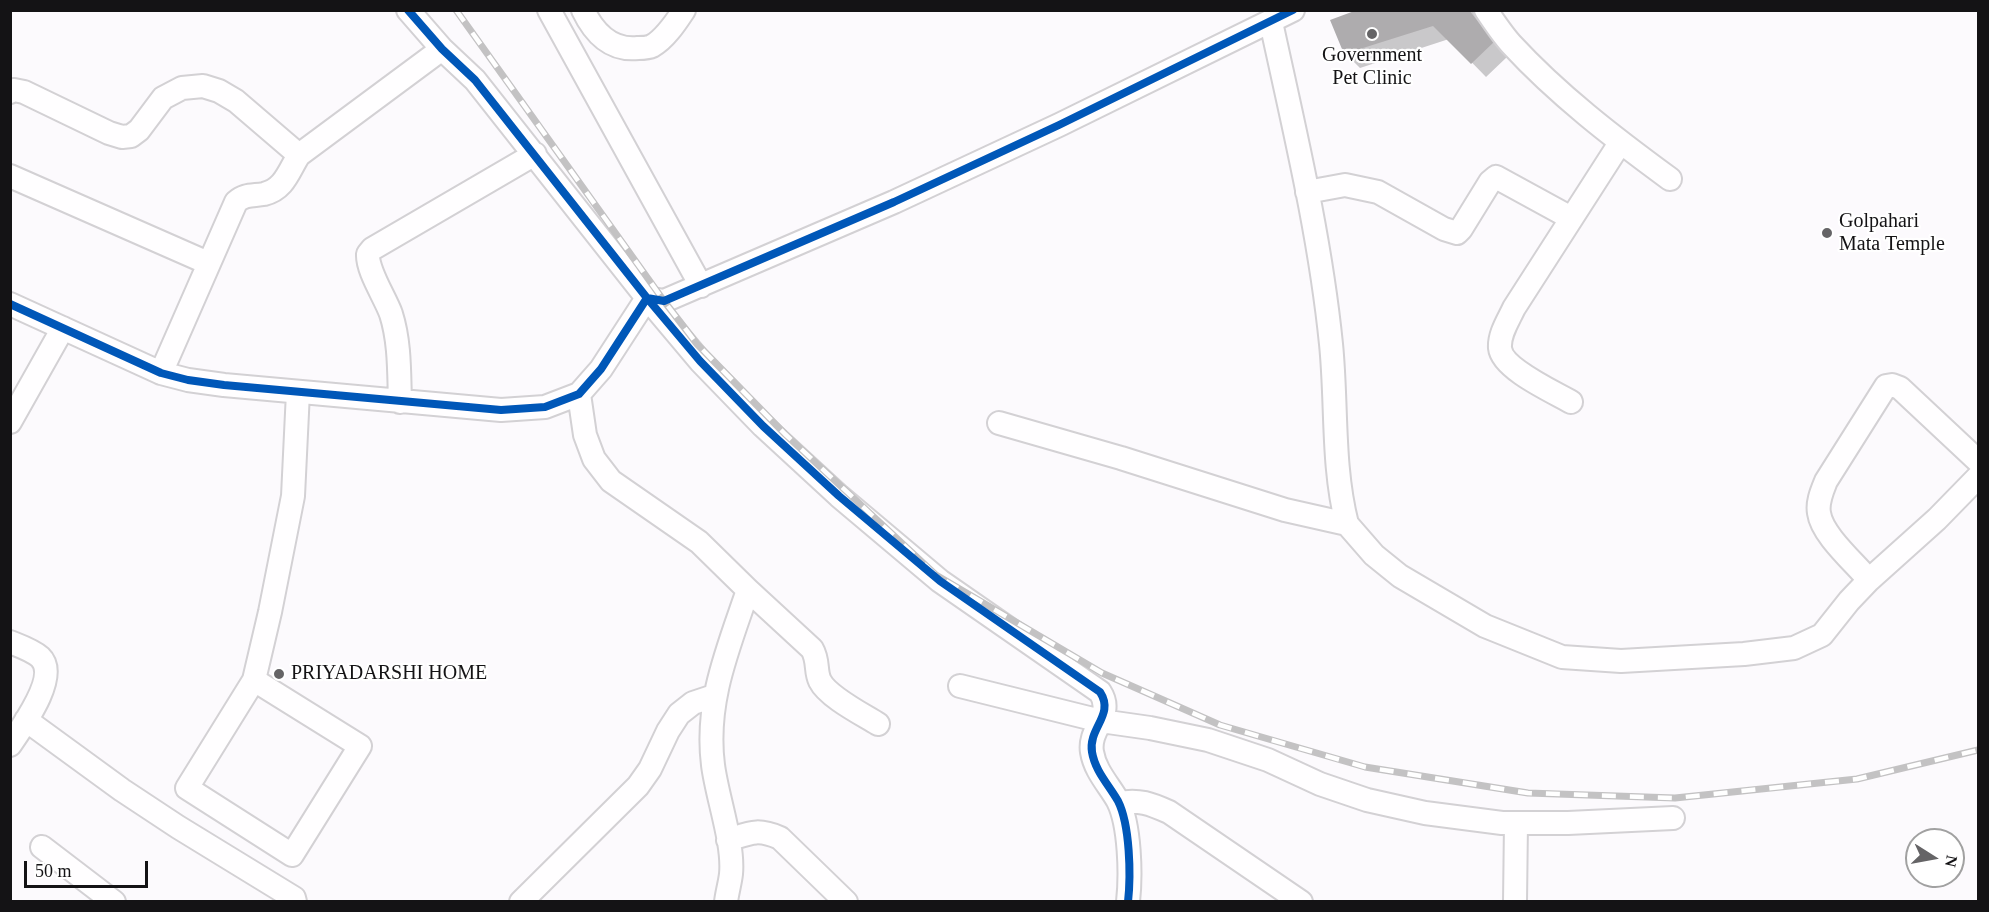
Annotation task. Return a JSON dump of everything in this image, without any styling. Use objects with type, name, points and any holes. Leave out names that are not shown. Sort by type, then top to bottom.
[{"type":"street","points":[[408,10],[442,49],[475,80],[647,298],[700,361],[763,426],[839,496],[940,581],[1100,692],[1106,700],[1106,710],[1094,733],[1091,749],[1103,778],[1119,803],[1126,829],[1129,856],[1128,902]]},
{"type":"street","points":[[549,10],[701,286]]},
{"type":"street","points":[[583,10],[589,22],[606,42],[628,50],[651,47],[674,24],[684,10]]},
{"type":"street","points":[[1486,10],[1509,42],[1552,85],[1620,142],[1670,179]]},
{"type":"street","points":[[647,298],[664,301],[894,202],[1286,14],[1307,192],[1331,343],[1340,495],[1347,524],[1374,555],[1400,576],[1485,626],[1562,657],[1621,660],[1744,654],[1794,648],[1822,634],[1869,580],[1937,519],[1978,477]]},
{"type":"street","points":[[161,373],[236,202],[242,196],[266,193],[276,188],[286,179],[299,155],[442,49]]},
{"type":"street","points":[[10,93],[14,90],[24,92],[122,137],[131,136],[139,130],[163,99],[182,88],[202,86],[236,101],[299,155]]},
{"type":"street","points":[[1571,402],[1505,360],[1500,350],[1502,333],[1514,308],[1620,142]]},
{"type":"street","points":[[400,402],[398,348],[391,316],[369,265],[368,254],[372,249],[535,154]]},
{"type":"street","points":[[10,176],[208,263]]},
{"type":"street","points":[[1307,192],[1345,185],[1378,192],[1444,229],[1457,233],[1490,182],[1496,177],[1571,218]]},
{"type":"street","points":[[10,304],[161,373],[188,380],[501,410],[545,407],[579,394],[601,369],[647,298]]},
{"type":"street","points":[[10,422],[63,328]]},
{"type":"street","points":[[1869,580],[1823,528],[1818,512],[1826,481],[1886,386],[1892,385],[1900,388],[1978,461]]},
{"type":"street","points":[[254,680],[360,746],[292,855],[187,788],[254,680],[293,496],[298,392]]},
{"type":"street","points":[[579,394],[585,435],[594,459],[611,481],[699,542],[812,649],[817,658],[818,675],[826,689],[878,724]]},
{"type":"street","points":[[999,423],[1121,458],[1284,510],[1347,524]]},
{"type":"street","points":[[726,902],[731,873],[728,840],[713,765],[711,730],[714,696],[722,665],[748,590]]},
{"type":"street","points":[[10,642],[42,658],[47,670],[44,686],[10,745]]},
{"type":"street","points":[[960,686],[1101,721],[1208,740],[1268,760],[1320,784],[1367,800],[1425,813],[1502,823],[1568,823],[1673,818]]},
{"type":"street","points":[[521,902],[638,786],[650,769],[668,731],[679,714],[693,703],[714,696]]},
{"type":"street","points":[[26,720],[122,790],[294,898],[295,902]]},
{"type":"street","points":[[1119,803],[1132,800],[1147,802],[1169,812],[1301,902]]},
{"type":"street","points":[[1515,902],[1516,823]]},
{"type":"street","points":[[728,840],[752,832],[766,832],[780,838],[846,902]]},
{"type":"street","points":[[42,847],[114,902]]},
{"type":"building","name":"Government Pet Clinic","points":[[1357,10],[1469,10],[1494,42],[1471,64],[1433,26],[1344,54],[1330,20]]},
{"type":"railway","points":[[456,10],[697,344],[785,434],[936,575],[1102,673],[1220,725],[1365,767],[1528,793],[1675,798],[1857,779],[1978,750]]},
{"type":"cycle path","points":[[408,10],[442,49],[475,80],[647,298],[700,361],[763,426],[839,496],[940,581],[1100,692],[1105,708],[1094,736],[1092,752],[1099,772],[1118,801],[1125,823],[1129,865],[1128,902]]},
{"type":"cycle path","points":[[10,304],[161,373],[188,380],[501,410],[545,407],[579,394],[601,369],[647,298],[664,301],[894,202],[1059,125],[1293,10]]},
{"type":"place","name":"Government Pet Clinic","points":[[1372,34]]},
{"type":"place","name":"Golpahari Mata Temple","points":[[1827,233]]},
{"type":"place","name":"PRIYADARSHI HOME","points":[[279,674]]}]
